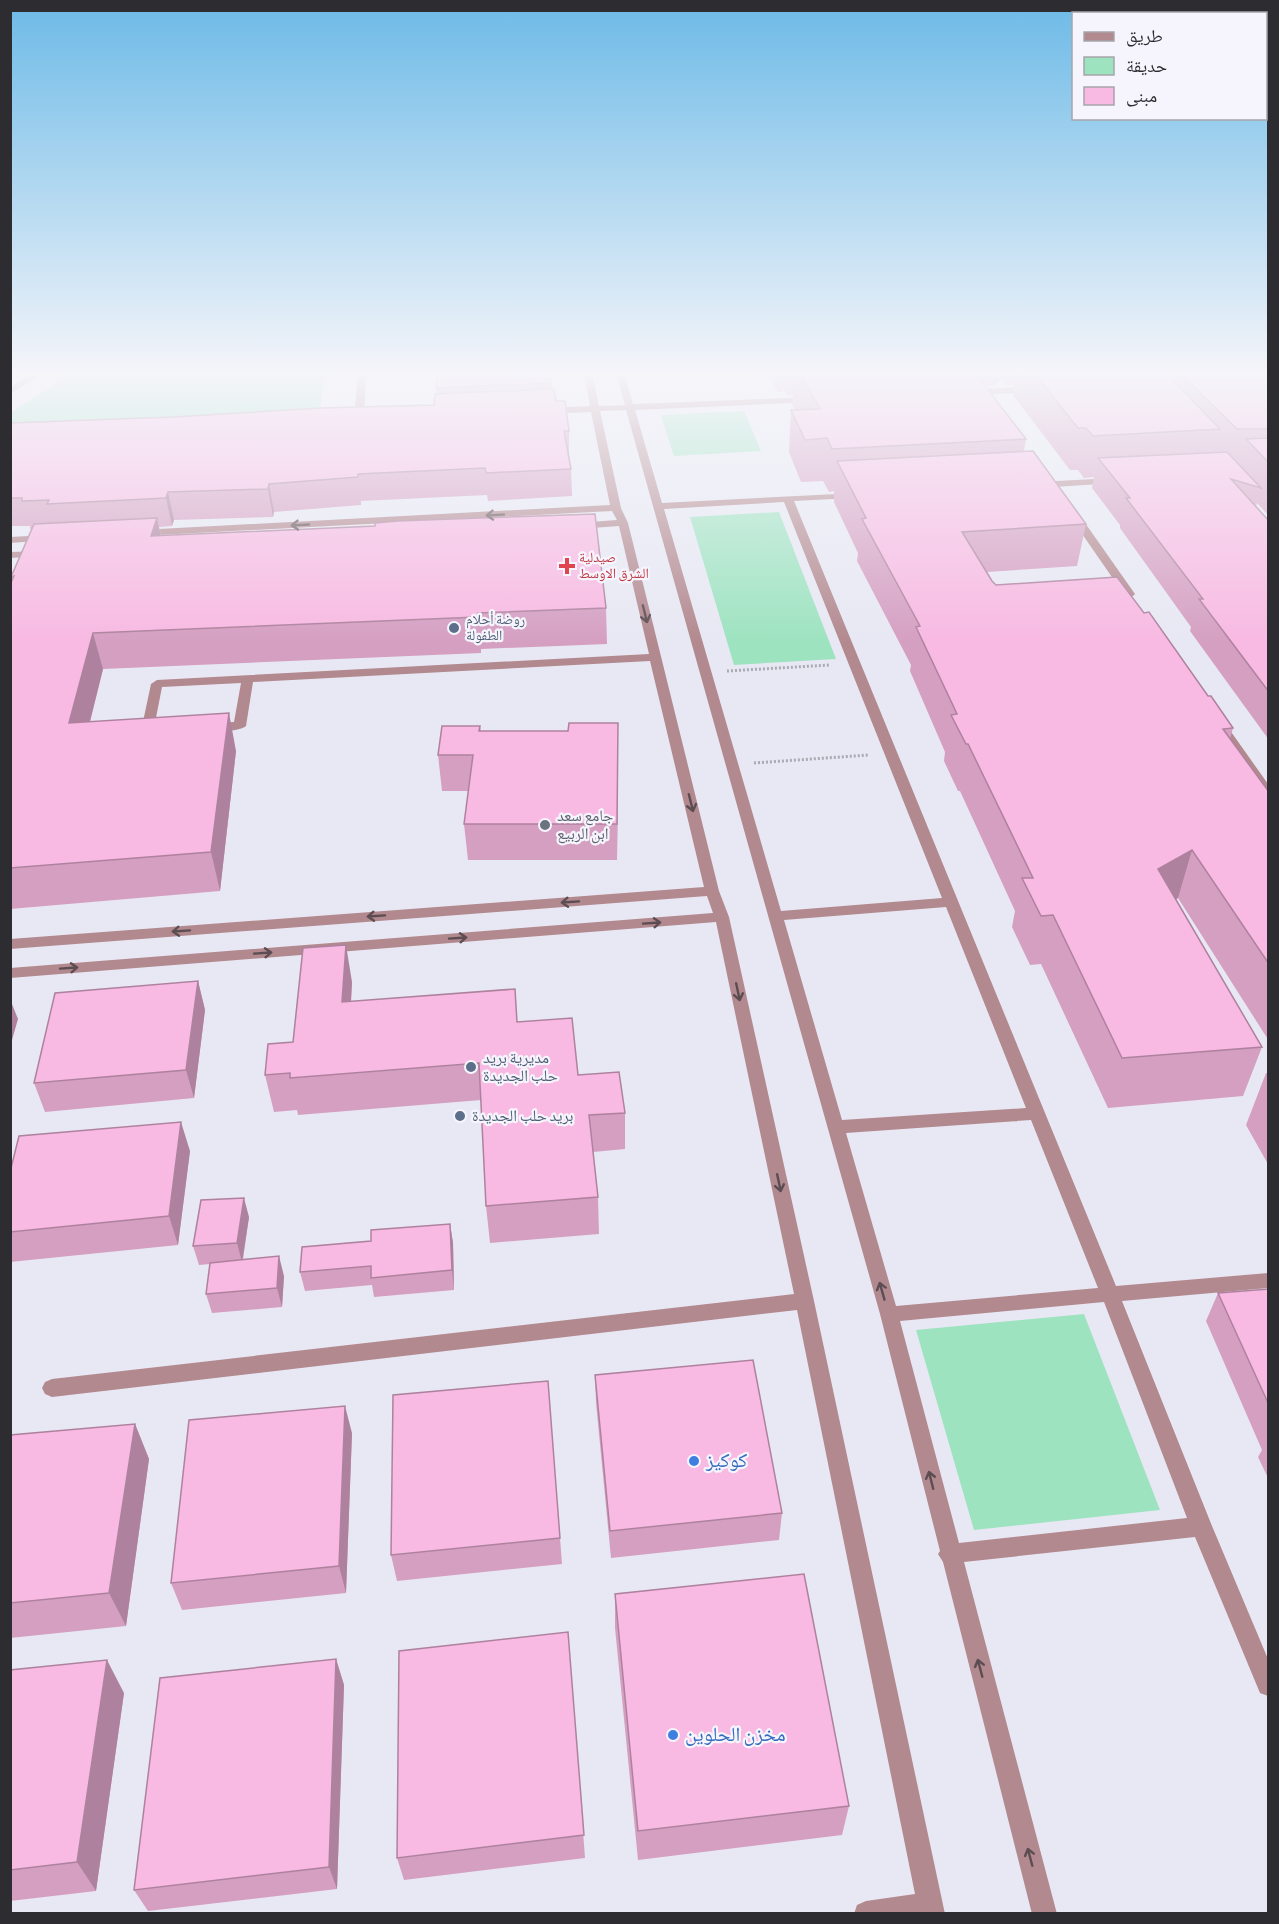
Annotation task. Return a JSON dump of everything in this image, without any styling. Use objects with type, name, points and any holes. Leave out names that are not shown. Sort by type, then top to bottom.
[{"type":"street","points":[[608,463],[619,516],[712,891],[722,917],[805,1301],[931,1909],[866,1914]]},
{"type":"street","points":[[646,463],[889,1314],[949,1554],[1045,1914]]},
{"type":"street","points":[[1029,485],[1058,494],[1120,480]]},
{"type":"street","points":[[658,506],[868,494]]},
{"type":"street","points":[[1058,494],[1133,600]]},
{"type":"street","points":[[788,499],[1110,1294],[1201,1526],[1269,1685]]},
{"type":"street","points":[[564,526],[619,516]]},
{"type":"street","points":[[129,534],[619,516]]},
{"type":"street","points":[[10,540],[58,538]]},
{"type":"street","points":[[10,555],[46,554]]},
{"type":"street","points":[[170,730],[147,731],[158,684],[655,657]]},
{"type":"street","points":[[194,728],[240,726],[248,679]]},
{"type":"street","points":[[1214,716],[1269,793]]},
{"type":"street","points":[[10,944],[712,891]]},
{"type":"street","points":[[775,916],[951,902]]},
{"type":"street","points":[[10,973],[722,917]]},
{"type":"street","points":[[835,1127],[1037,1113]]},
{"type":"street","points":[[889,1314],[1269,1280]]},
{"type":"street","points":[[52,1388],[805,1301]]},
{"type":"street","points":[[949,1554],[1201,1526]]},
{"type":"path","points":[[705,672],[854,663]]},
{"type":"path","points":[[732,764],[891,754]]},
{"type":"green space","points":[[779,512],[836,659],[734,665],[690,517]]},
{"type":"green space","points":[[1084,1314],[1160,1510],[974,1530],[916,1330]]},
{"type":"building","points":[[10,463],[570,463],[571,469],[486,473],[485,468],[358,474],[358,477],[269,484],[268,489],[168,492],[166,498],[47,504],[49,500],[22,501],[22,498],[10,498]]},
{"type":"building","points":[[838,463],[1042,463],[1086,524],[962,532],[996,585],[1117,577],[1144,613],[1149,612],[1233,728],[1223,729],[1269,792],[1269,964],[1192,850],[1158,869],[1262,1047],[1122,1058],[1053,915],[1041,916],[1022,878],[1033,878],[968,744],[951,715],[957,714],[916,627],[920,626],[862,519],[866,518]]},
{"type":"building","points":[[1102,463],[1237,463],[1261,488],[1231,479],[1269,521],[1269,692],[1199,599],[1203,599],[1126,498],[1130,498]]},
{"type":"building","points":[[595,514],[606,608],[478,613],[478,617],[93,633],[69,723],[229,713],[211,852],[10,868],[10,585],[14,576],[11,577],[34,524],[157,518],[151,536],[375,526],[375,523],[397,521]]},
{"type":"building","points":[[569,723],[618,723],[617,824],[464,824],[473,755],[438,755],[442,726],[480,726],[479,731],[568,731]]},
{"type":"building","points":[[346,945],[342,1002],[515,989],[517,1022],[572,1018],[578,1075],[619,1072],[625,1113],[589,1115],[598,1197],[486,1206],[479,1063],[290,1078],[290,1073],[265,1075],[268,1044],[293,1042],[303,948]]},
{"type":"building","points":[[198,981],[186,1070],[34,1083],[55,993]]},
{"type":"building","points":[[181,1122],[169,1216],[10,1232],[10,1172],[19,1136]]},
{"type":"building","points":[[244,1198],[237,1243],[193,1246],[201,1200]]},
{"type":"building","points":[[450,1224],[452,1270],[371,1278],[371,1266],[300,1272],[302,1247],[371,1241],[371,1230]]},
{"type":"building","points":[[279,1256],[277,1288],[206,1294],[210,1263]]},
{"type":"building","points":[[1269,1289],[1269,1405],[1218,1293]]},
{"type":"building","points":[[753,1360],[782,1513],[610,1531],[595,1375]]},
{"type":"building","points":[[548,1381],[560,1538],[391,1555],[393,1395]]},
{"type":"building","points":[[345,1406],[339,1566],[171,1583],[189,1420]]},
{"type":"building","points":[[135,1424],[109,1593],[10,1603],[10,1435]]},
{"type":"building","points":[[804,1574],[849,1806],[638,1831],[615,1594]]},
{"type":"building","points":[[568,1632],[584,1835],[397,1858],[399,1651]]},
{"type":"building","points":[[336,1659],[329,1867],[134,1890],[160,1678]]},
{"type":"building","points":[[107,1660],[77,1862],[10,1870],[10,1670]]},
{"type":"place","name":"صيدلية الشرق الاوسط","points":[[567,566]]},
{"type":"place","name":"روضة أحلام الطفولة","points":[[454,628]]},
{"type":"place","name":"جامع سعد ابن الربيع","points":[[545,825]]},
{"type":"place","name":"مديرية بريد حلب الجديدة","points":[[471,1067]]},
{"type":"place","name":"بريد حلب الجديدة","points":[[460,1116]]},
{"type":"place","name":"كوكيز","points":[[694,1461]]},
{"type":"place","name":"مخزن الحلوين","points":[[673,1735]]}]
